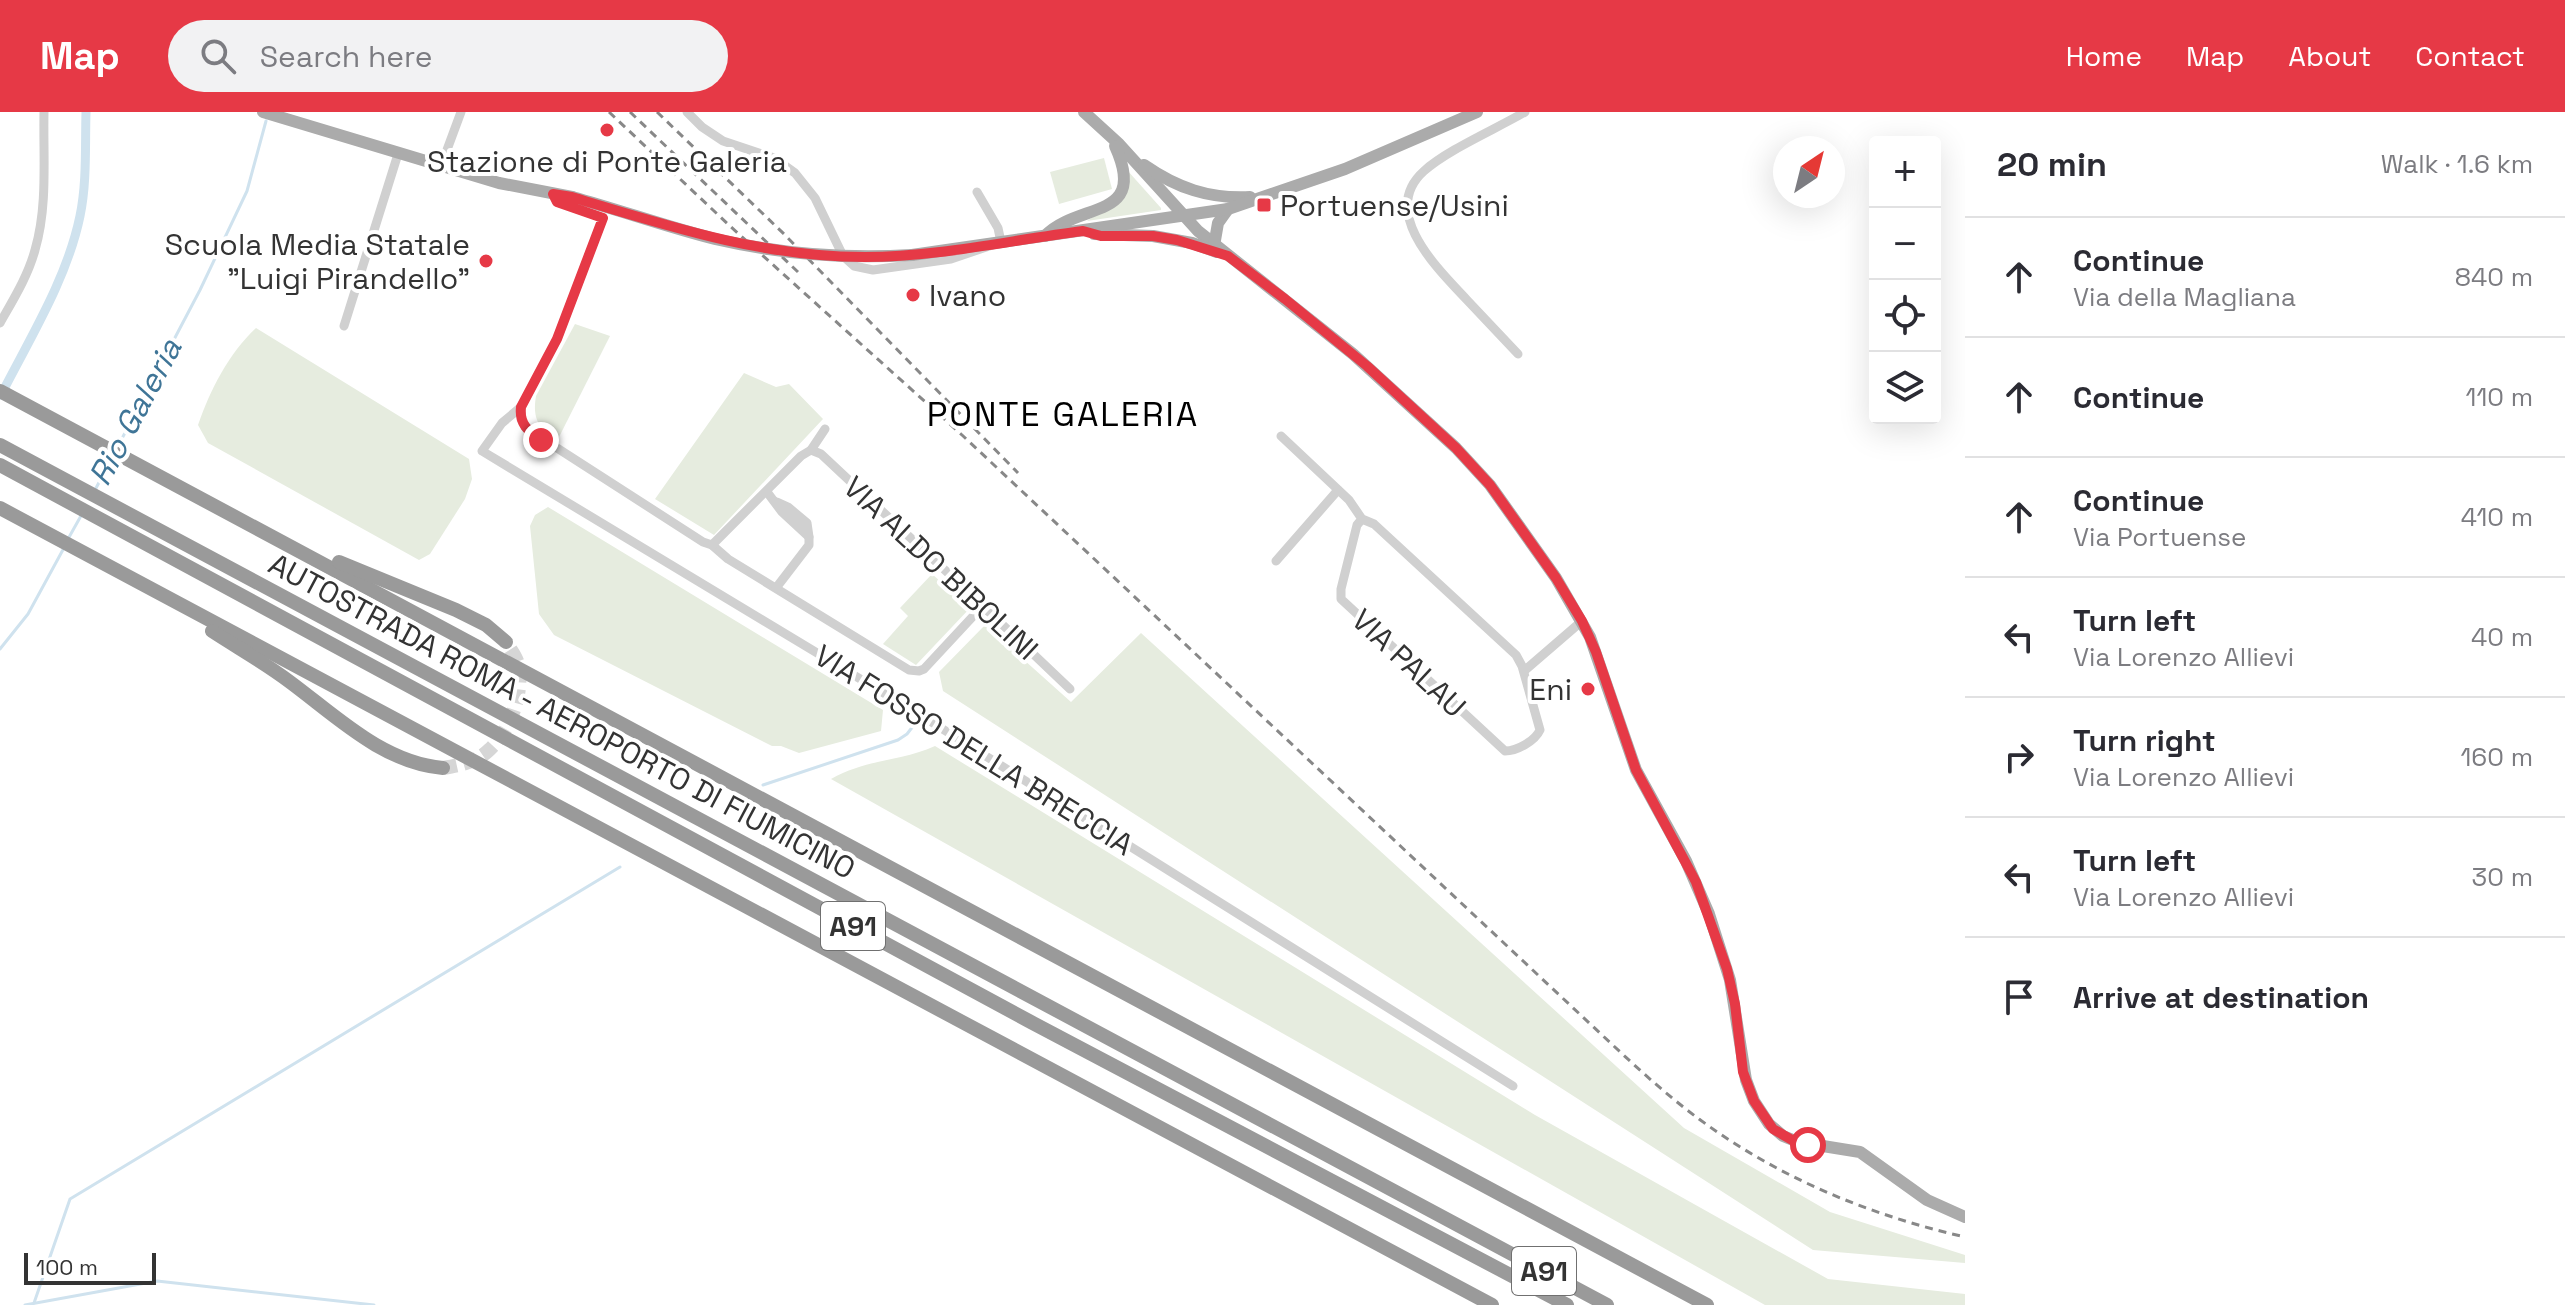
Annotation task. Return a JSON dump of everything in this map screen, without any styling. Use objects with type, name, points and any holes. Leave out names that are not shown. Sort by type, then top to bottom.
[{"type":"highway","points":[[0,391],[1707,1305]]},
{"type":"highway","name":"AUTOSTRADA ROMA - AEROPORTO DI FIUMICINO","points":[[0,445],[1607,1305]]},
{"type":"highway","name":"AUTOSTRADA ROMA - AEROPORTO DI FIUMICINO","points":[[0,465],[987,998],[1567,1305]]},
{"type":"highway","points":[[0,508],[1492,1305]]},
{"type":"highway","points":[[272,536],[289,538],[397,588],[456,610],[486,625],[506,642]]},
{"type":"highway","points":[[124,575],[288,680],[372,742],[410,761],[443,768]]},
{"type":"main road","points":[[263,112],[398,154],[512,186],[572,197],[675,228],[755,247],[844,256],[912,255],[1228,209],[1345,169],[1477,112]]},
{"type":"main road","points":[[1084,112],[1110,135],[1182,216],[1214,246],[1360,360],[1469,462],[1498,495],[1582,621],[1596,652],[1636,770],[1690,870],[1716,932],[1735,1004],[1743,1072],[1758,1108],[1769,1124],[1783,1136],[1808,1145],[1860,1152],[1922,1197],[1965,1217]]},
{"type":"main road","points":[[1045,236],[1057,224],[1103,209],[1118,199],[1124,184],[1124,171],[1110,135]]},
{"type":"main road","points":[[1127,153],[1159,175],[1197,193],[1237,197],[1273,195]]},
{"type":"main road","points":[[1214,246],[1216,228],[1228,209]]},
{"type":"main road","points":[[1083,231],[1101,236],[1153,236],[1177,240],[1228,256]]},
{"type":"street","points":[[0,323],[24,278],[38,239],[42,207],[44,112]]},
{"type":"street","points":[[441,166],[461,112]]},
{"type":"street","points":[[687,112],[716,137],[774,158],[795,173],[815,198],[843,256],[858,268],[873,270],[951,259],[1001,242],[998,228],[977,192]]},
{"type":"street","points":[[1518,354],[1429,258],[1414,231],[1407,203],[1412,186],[1424,170],[1525,112]]},
{"type":"street","points":[[344,326],[398,154]]},
{"type":"street","points":[[553,194],[557,202],[603,218],[557,339],[521,407],[523,424],[541,440],[909,670],[919,671],[977,612],[978,607]]},
{"type":"street","name":"VIA FOSSO DELLA BRECCIA","points":[[521,407],[502,423],[482,451],[926,719],[1513,1086]]},
{"type":"street","points":[[712,545],[801,456],[811,450],[825,429]]},
{"type":"street","points":[[1281,436],[1353,505],[1362,519],[1374,524],[1513,651],[1524,671],[1582,621]]},
{"type":"street","name":"VIA ALDO BIBOLINI","points":[[811,450],[821,454],[963,587],[978,607],[988,611],[1070,689]]},
{"type":"street","points":[[1276,561],[1338,490]]},
{"type":"street","points":[[767,492],[782,512],[809,537],[809,545],[776,588]]},
{"type":"street","name":"VIA PALAU","points":[[1362,519],[1357,525],[1341,587],[1341,599],[1505,751],[1517,748],[1535,737],[1540,730],[1524,671]]},
{"type":"shaded area","points":[[1104,158],[1112,189],[1059,204],[1050,172]]},
{"type":"shaded area","points":[[1127,170],[1161,210],[1087,221],[1122,200]]},
{"type":"shaded area","points":[[575,324],[610,336],[557,441],[538,423],[536,396]]},
{"type":"shaded area","points":[[256,328],[469,459],[472,479],[465,499],[430,554],[419,560],[208,443],[198,425],[208,399],[229,360]]},
{"type":"shaded area","points":[[744,373],[776,387],[789,384],[823,419],[714,535],[655,499]]},
{"type":"shaded area","points":[[548,507],[883,710],[881,731],[799,753],[772,746],[554,635],[539,614],[530,526],[535,515]]},
{"type":"shaded area","points":[[932,574],[970,608],[916,665],[883,644],[908,616],[900,608]]},
{"type":"shaded area","points":[[985,625],[1071,702],[1141,633],[1684,1128],[1830,1212],[1965,1255],[1965,1263],[1813,1250],[943,691],[939,672]]},
{"type":"shaded area","points":[[935,746],[1535,1115],[1828,1279],[1965,1294],[1965,1305],[1765,1305],[831,779],[844,772]]},
{"type":"waterway","points":[[1,395],[46,308],[74,239],[84,191],[86,112]]},
{"type":"waterway","name":"Rio Galeria","points":[[117,448],[200,290],[247,191],[266,121]]},
{"type":"waterway","name":"Rio Galeria","points":[[95,490],[112,458]]},
{"type":"waterway","name":"Rio Galeria","points":[[68,539],[82,514]]},
{"type":"waterway","name":"Rio Galeria","points":[[0,649],[28,614],[65,546]]},
{"type":"waterway","points":[[763,785],[898,740],[907,734],[924,712]]},
{"type":"waterway","points":[[34,1303],[70,1199],[620,867]]},
{"type":"waterway","points":[[25,1305],[157,1281],[374,1305]]},
{"type":"tunnel","points":[[443,768],[479,757],[504,732],[514,710],[519,686],[517,661],[506,642]]},
{"type":"railway","points":[[609,112],[731,227],[962,435],[1674,1099],[1729,1140],[1826,1192],[1894,1218],[1965,1237]]},
{"type":"railway","points":[[630,112],[798,272]]},
{"type":"railway","points":[[657,112],[784,234],[1018,473]]},
{"type":"place","name":"Stazione di Ponte Galeria","points":[[607,130]]},
{"type":"place","name":"Portuense/Usini","points":[[1264,205]]},
{"type":"place","name":"Scuola Media Statale \"Luigi Pirandello\"","points":[[486,261]]},
{"type":"place","name":"Ivano","points":[[913,295]]},
{"type":"place","name":"Eni","points":[[1588,689]]},
{"type":"district","name":"PONTE GALERIA","points":[[1063,414]]},
{"type":"route","points":[[541,440],[523,424],[521,407],[529,388],[549,358],[603,218],[557,202],[553,194],[712,238],[767,249],[822,255],[912,255],[1083,231],[1101,236],[1153,236],[1177,240],[1228,256],[1367,366],[1469,462],[1498,495],[1565,593],[1596,652],[1636,770],[1690,870],[1716,932],[1730,980],[1742,1062],[1751,1094],[1773,1129],[1808,1145]]}]
